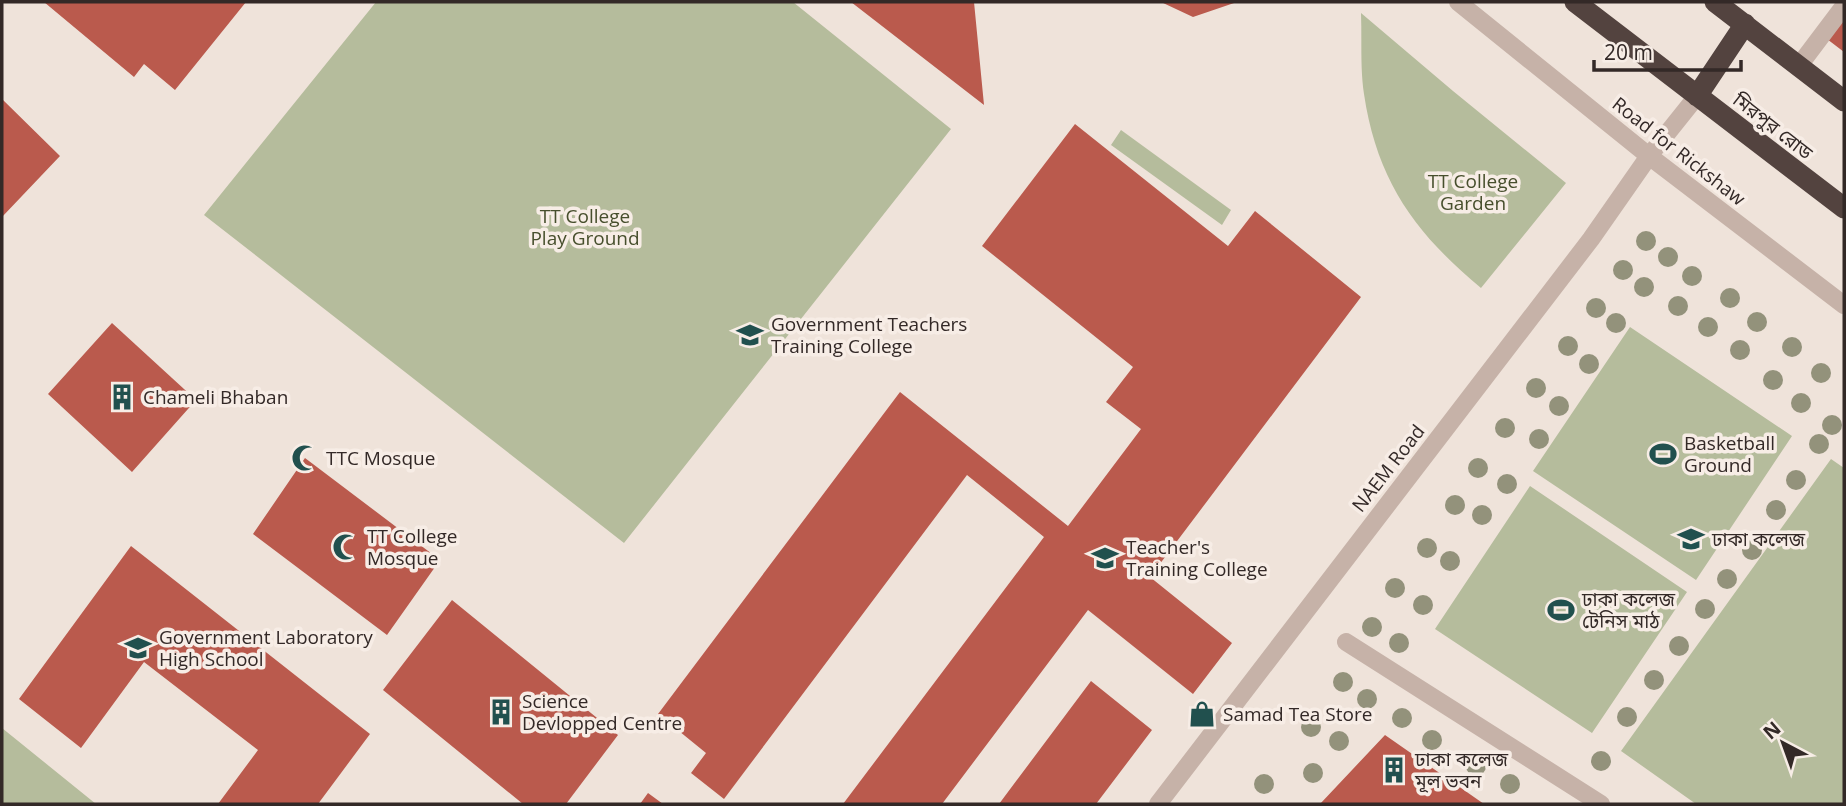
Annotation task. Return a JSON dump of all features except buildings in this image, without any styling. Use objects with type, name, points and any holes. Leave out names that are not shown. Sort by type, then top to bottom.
[{"type":"highway","name":"মিরপুর রোড","points":[[1575,2],[1844,208]]},
{"type":"highway","points":[[1714,2],[1844,101]]},
{"type":"highway","points":[[1697,96],[1745,24]]},
{"type":"street","name":"Road for Rickshaw","points":[[1458,2],[1649,156],[1844,305]]},
{"type":"street","points":[[1798,67],[1844,6]]},
{"type":"street","name":"NAEM Road","points":[[1158,804],[1591,239],[1649,156],[1697,96]]},
{"type":"street","points":[[1346,642],[1601,804]]},
{"type":"green space","name":"TT College Play Ground","points":[[376,2],[793,2],[951,129],[624,543],[204,215]]},
{"type":"green space","name":"TT College Garden","points":[[1361,13],[1566,183],[1481,288],[1437,247],[1418,225],[1389,179],[1378,153],[1364,94]]},
{"type":"green space","points":[[1121,130],[1231,210],[1222,225],[1111,145]]},
{"type":"green space","name":"Basketball Ground","points":[[1630,327],[1792,436],[1696,580],[1533,471]]},
{"type":"green space","points":[[1831,459],[1844,468],[1844,804],[1696,804],[1621,751]]},
{"type":"green space","name":"ঢাকা কলেজ টেনিস মাঠ","points":[[1530,486],[1687,592],[1592,733],[1435,629]]},
{"type":"green space","points":[[2,728],[96,804],[2,804]]},
{"type":"place","name":"Government Teachers Training College","points":[[750,335]]},
{"type":"place","name":"Chameli Bhaban","points":[[122,397]]},
{"type":"place","name":"Basketball Ground","points":[[1663,454]]},
{"type":"place","name":"TTC Mosque","points":[[305,458]]},
{"type":"place","name":"ঢাকা কলেজ","points":[[1691,539]]},
{"type":"place","name":"TT College Mosque","points":[[346,547]]},
{"type":"place","name":"Teacher's Training College","points":[[1105,558]]},
{"type":"place","name":"ঢাকা কলেজ টেনিস মাঠ","points":[[1561,610]]},
{"type":"place","name":"Government Laboratory High School","points":[[138,648]]},
{"type":"place","name":"Science Devlopped Centre","points":[[501,712]]},
{"type":"place","name":"Samad Tea Store","points":[[1202,714]]},
{"type":"place","name":"ঢাকা কলেজ মূল ভবন","points":[[1394,770]]}]
